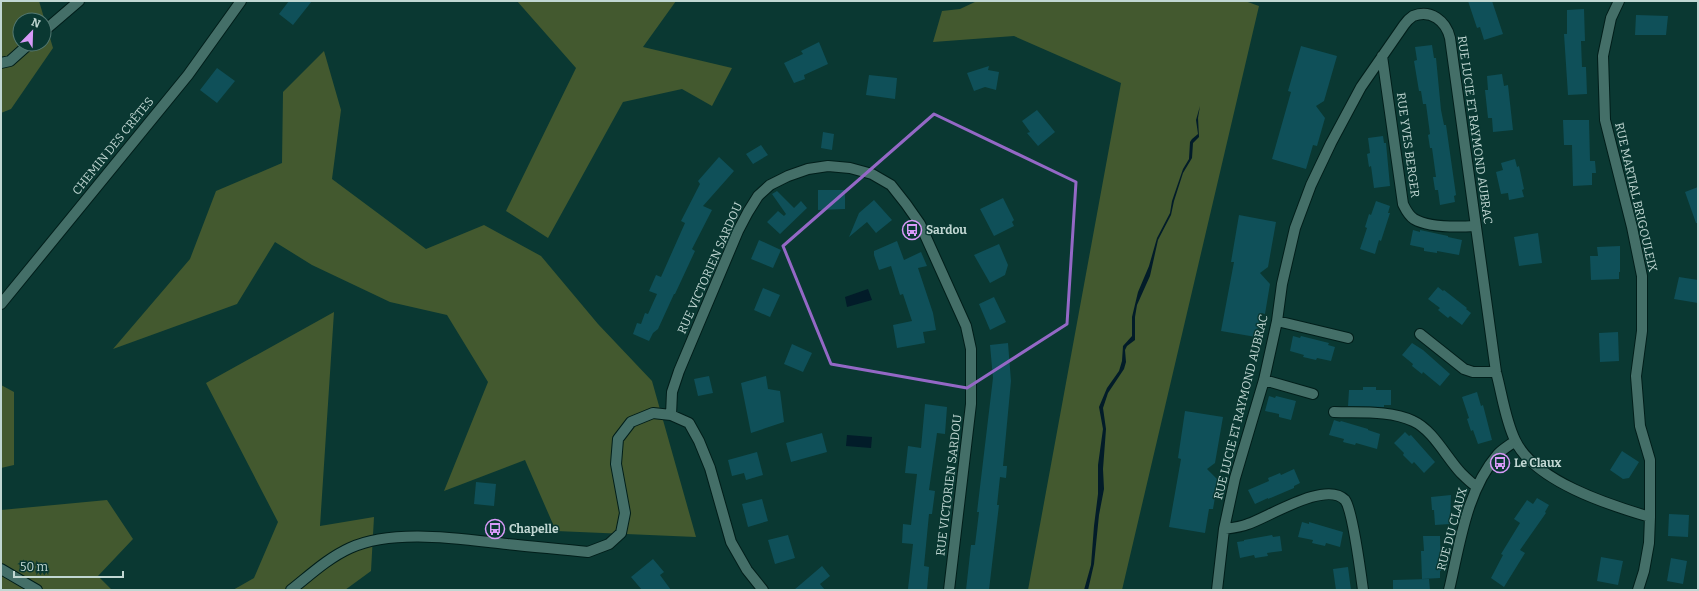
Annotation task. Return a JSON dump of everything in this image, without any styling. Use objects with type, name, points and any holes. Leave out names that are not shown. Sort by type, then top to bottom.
[{"type":"street","points":[[52,24],[79,1]]},
{"type":"street","name":"CHEMIN DES CRÊTES","points":[[1,304],[188,75],[241,1]]},
{"type":"street","name":"RUE MARTIAL BRIGOULEIX","points":[[1620,1],[1611,18],[1603,56],[1605,120],[1632,227],[1642,276],[1642,331],[1636,376],[1640,426],[1650,460],[1650,516],[1649,543],[1644,571],[1638,590]]},
{"type":"street","name":"RUE LUCIE ET RAYMOND AUBRAC","points":[[1217,590],[1224,530],[1235,478],[1264,380],[1277,321],[1282,284],[1295,228],[1311,185],[1331,143],[1361,87],[1404,25],[1412,16],[1422,14],[1433,16],[1441,20],[1448,28],[1496,372],[1515,441],[1526,456],[1547,474],[1577,491],[1631,511],[1650,516]]},
{"type":"street","points":[[1,63],[10,61],[20,52]]},
{"type":"street","name":"RUE YVES BERGER","points":[[1382,56],[1403,204],[1407,213],[1415,220],[1429,224],[1454,227],[1475,226]]},
{"type":"street","name":"RUE VICTORIEN SARDOU","points":[[670,415],[672,392],[679,371],[738,231],[758,196],[770,185],[788,176],[808,169],[828,166],[857,170],[872,174],[891,185],[920,224],[966,326],[971,349],[971,404],[949,590]]},
{"type":"street","points":[[1277,321],[1348,338]]},
{"type":"street","points":[[1420,334],[1464,369],[1473,372],[1496,372]]},
{"type":"street","points":[[1264,380],[1313,394]]},
{"type":"street","points":[[1334,412],[1387,415],[1415,421],[1427,430],[1461,472],[1477,488]]},
{"type":"street","points":[[291,590],[327,561],[351,547],[374,541],[402,537],[446,538],[588,552],[609,544],[621,533],[625,513],[616,464],[618,439],[631,422],[652,413],[670,415],[688,423],[699,441],[710,468],[731,542],[746,570],[763,590]]},
{"type":"street","name":"RUE DU CLAUX","points":[[1449,590],[1466,519],[1477,488],[1487,468],[1499,453],[1515,441]]},
{"type":"street","points":[[1224,530],[1248,524],[1317,495],[1336,495],[1345,501],[1350,514],[1363,590]]},
{"type":"street","points":[[1,569],[37,590]]},
{"type":"highlighted area","points":[[934,114],[1076,182],[1067,324],[967,388],[831,364],[783,246]]},
{"type":"green space","points":[[1,1],[39,1],[42,12],[12,12],[12,52],[50,52],[11,109],[1,113]]},
{"type":"green space","points":[[517,1],[676,1],[643,47],[732,68],[712,106],[682,89],[623,102],[548,238],[506,211],[576,68]]},
{"type":"green space","points":[[977,1],[1245,1],[1259,6],[1122,590],[1028,590],[1121,83],[1014,36],[933,42],[942,11],[960,9]]},
{"type":"green space","points":[[324,51],[341,110],[332,179],[426,249],[484,225],[541,256],[598,324],[652,381],[696,537],[556,531],[525,460],[444,491],[488,382],[447,315],[390,302],[312,265],[275,242],[237,304],[113,349],[190,259],[216,191],[282,163],[283,92]]},
{"type":"green space","points":[[334,312],[320,526],[374,517],[371,571],[345,590],[233,590],[254,578],[278,522],[206,383]]},
{"type":"green space","points":[[1,385],[14,392],[14,465],[1,468]]},
{"type":"green space","points":[[107,500],[133,539],[98,576],[112,590],[4,590],[1,588],[1,510]]},
{"type":"water","points":[[1200,106],[1198,118],[1199,137],[1193,143],[1192,158],[1183,173],[1171,215],[1158,240],[1150,276],[1137,305],[1135,317],[1135,340],[1127,346],[1125,350],[1126,362],[1124,369],[1108,393],[1103,408],[1106,429],[1103,469],[1104,489],[1099,515],[1094,564],[1088,590],[1084,590],[1091,565],[1098,494],[1098,465],[1103,429],[1099,407],[1107,388],[1119,371],[1122,361],[1123,346],[1132,336],[1132,317],[1138,292],[1149,266],[1157,238],[1170,213],[1172,201],[1183,169],[1189,159],[1190,142],[1198,134],[1196,120]]},
{"type":"water","points":[[868,289],[872,300],[847,307],[845,297]]},
{"type":"water","points":[[847,435],[872,437],[871,448],[846,446]]},
{"type":"building","points":[[289,1],[312,1],[293,25],[279,14]]},
{"type":"building","points":[[1468,1],[1492,1],[1503,34],[1484,40],[1480,27],[1477,28]]},
{"type":"building","points":[[1584,9],[1585,41],[1581,41],[1582,67],[1586,67],[1587,94],[1568,95],[1564,34],[1567,34],[1567,10]]},
{"type":"building","points":[[1636,15],[1668,16],[1666,35],[1635,35]]},
{"type":"building","points":[[819,42],[828,64],[804,75],[805,79],[794,83],[784,63],[803,54],[801,51]]},
{"type":"building","points":[[1432,45],[1434,58],[1436,58],[1441,110],[1444,125],[1446,125],[1456,195],[1454,196],[1455,202],[1440,205],[1438,190],[1435,190],[1433,177],[1436,177],[1432,148],[1430,148],[1428,135],[1430,134],[1426,104],[1423,104],[1421,91],[1419,91],[1414,61],[1417,60],[1415,47]]},
{"type":"building","points":[[1301,46],[1337,56],[1324,101],[1316,106],[1325,118],[1317,146],[1313,145],[1306,169],[1272,159],[1291,92],[1288,91]]},
{"type":"building","points":[[989,66],[988,70],[999,72],[996,90],[985,87],[974,91],[967,73]]},
{"type":"building","points":[[217,68],[235,81],[217,103],[200,90]]},
{"type":"building","points":[[1502,74],[1504,86],[1508,85],[1513,130],[1493,132],[1492,118],[1488,118],[1485,90],[1488,90],[1487,76]]},
{"type":"building","points":[[869,75],[897,78],[895,99],[866,95]]},
{"type":"building","points":[[1037,110],[1055,132],[1038,146],[1027,133],[1030,132],[1022,121]]},
{"type":"building","points":[[1563,120],[1589,120],[1590,161],[1595,161],[1596,173],[1592,173],[1592,185],[1573,186],[1572,145],[1564,145]]},
{"type":"building","points":[[823,132],[834,134],[832,150],[821,148]]},
{"type":"building","points":[[1383,136],[1384,143],[1386,143],[1390,186],[1374,188],[1371,166],[1369,167],[1367,154],[1370,153],[1368,138]]},
{"type":"building","points":[[761,145],[768,155],[753,164],[746,154]]},
{"type":"building","points":[[719,157],[734,171],[703,206],[712,210],[692,249],[695,251],[675,294],[658,329],[653,333],[649,341],[633,334],[637,323],[641,324],[645,313],[648,314],[657,294],[649,291],[656,275],[661,277],[685,223],[681,221],[700,184],[698,181]]},
{"type":"building","points":[[1515,159],[1517,167],[1519,166],[1524,189],[1522,190],[1524,197],[1509,200],[1508,193],[1501,194],[1496,172],[1503,170],[1501,163]]},
{"type":"building","points":[[1698,187],[1698,223],[1696,223],[1685,192]]},
{"type":"building","points":[[818,190],[845,190],[845,209],[818,210]]},
{"type":"building","points":[[777,191],[794,208],[801,201],[807,208],[780,234],[767,222],[778,211],[784,216],[786,214],[772,194]]},
{"type":"building","points":[[1003,198],[1014,220],[1012,222],[1014,226],[994,236],[980,209]]},
{"type":"building","points":[[874,200],[892,220],[876,233],[867,222],[849,237],[859,213]]},
{"type":"building","points":[[1376,201],[1390,206],[1388,213],[1390,213],[1375,254],[1360,249],[1367,228],[1365,227],[1369,214],[1371,215]]},
{"type":"building","points":[[1239,215],[1276,222],[1268,267],[1260,273],[1270,284],[1265,314],[1261,313],[1256,337],[1221,331],[1234,262],[1231,262]]},
{"type":"building","points":[[1413,230],[1420,232],[1420,230],[1462,240],[1459,255],[1437,251],[1437,253],[1424,251],[1424,248],[1410,245]]},
{"type":"building","points":[[1538,233],[1542,263],[1519,266],[1514,237]]},
{"type":"building","points":[[759,240],[781,250],[773,268],[751,259]]},
{"type":"building","points":[[897,241],[904,260],[921,252],[927,266],[918,268],[933,313],[936,330],[923,332],[925,343],[897,348],[893,325],[912,321],[903,294],[900,295],[891,266],[879,270],[874,251]]},
{"type":"building","points":[[999,244],[1008,265],[1005,275],[990,283],[974,255]]},
{"type":"building","points":[[1620,246],[1619,279],[1591,280],[1590,256],[1598,256],[1597,247]]},
{"type":"building","points":[[1679,277],[1698,280],[1698,303],[1674,299]]},
{"type":"building","points":[[1438,287],[1467,308],[1466,309],[1471,313],[1462,325],[1450,316],[1448,318],[1438,310],[1440,308],[1428,299]]},
{"type":"building","points":[[763,288],[780,295],[770,317],[754,310]]},
{"type":"building","points":[[994,297],[1006,322],[990,330],[979,304]]},
{"type":"building","points":[[1618,332],[1619,361],[1600,362],[1599,333]]},
{"type":"building","points":[[1293,336],[1300,338],[1301,336],[1329,343],[1328,345],[1335,347],[1331,361],[1303,357],[1304,355],[1290,351]]},
{"type":"building","points":[[1008,343],[1011,381],[1003,466],[1007,466],[1006,478],[1000,477],[997,505],[999,505],[989,590],[966,590],[971,545],[975,545],[979,512],[977,512],[993,378],[990,345]]},
{"type":"building","points":[[1412,343],[1423,350],[1450,374],[1440,386],[1423,372],[1422,374],[1412,366],[1413,364],[1402,355]]},
{"type":"building","points":[[792,344],[812,353],[803,372],[784,364]]},
{"type":"building","points":[[709,376],[713,393],[698,396],[694,379]]},
{"type":"building","points":[[766,376],[768,389],[780,391],[784,422],[751,433],[741,383]]},
{"type":"building","points":[[1363,387],[1376,387],[1376,390],[1391,390],[1391,405],[1384,405],[1384,407],[1348,406],[1349,390],[1363,390]]},
{"type":"building","points":[[1477,392],[1481,406],[1483,405],[1492,440],[1478,444],[1473,430],[1471,431],[1467,419],[1469,418],[1462,397]]},
{"type":"building","points":[[1269,396],[1275,398],[1276,396],[1296,401],[1291,420],[1279,417],[1279,414],[1265,411]]},
{"type":"building","points":[[925,404],[947,407],[945,434],[937,433],[929,490],[935,491],[932,514],[929,514],[924,566],[929,567],[927,590],[920,590],[908,589],[913,544],[902,543],[903,524],[911,525],[917,474],[905,473],[908,446],[921,448]]},
{"type":"building","points":[[1185,411],[1223,417],[1215,463],[1207,469],[1218,480],[1213,509],[1209,509],[1205,533],[1169,527],[1181,459],[1178,458]]},
{"type":"building","points":[[1334,420],[1368,429],[1380,434],[1377,449],[1356,443],[1355,445],[1343,442],[1344,439],[1329,435]]},
{"type":"building","points":[[1405,432],[1409,436],[1411,435],[1435,462],[1424,473],[1414,462],[1412,464],[1403,455],[1404,453],[1394,443]]},
{"type":"building","points":[[822,433],[827,452],[791,462],[786,443]]},
{"type":"building","points":[[1622,451],[1639,462],[1629,478],[1623,479],[1610,470]]},
{"type":"building","points":[[757,452],[763,475],[746,480],[744,473],[732,476],[728,460]]},
{"type":"building","points":[[1294,469],[1300,483],[1294,486],[1294,488],[1255,504],[1248,490],[1269,481],[1268,478],[1280,473],[1281,475]]},
{"type":"building","points":[[476,482],[496,484],[494,506],[474,504]]},
{"type":"building","points":[[1451,495],[1450,524],[1435,525],[1431,497]]},
{"type":"building","points":[[1537,498],[1549,505],[1545,512],[1546,513],[1520,550],[1525,553],[1504,587],[1491,578],[1503,555],[1501,554],[1520,523],[1514,519],[1527,500],[1533,504]]},
{"type":"building","points":[[762,499],[768,521],[748,527],[742,504]]},
{"type":"building","points":[[1669,514],[1689,515],[1688,537],[1668,536]]},
{"type":"building","points":[[1302,522],[1309,524],[1309,522],[1343,532],[1340,547],[1326,543],[1325,546],[1312,543],[1313,540],[1298,537]]},
{"type":"building","points":[[788,535],[795,558],[775,564],[768,540]]},
{"type":"building","points":[[1272,535],[1273,537],[1280,536],[1282,551],[1267,553],[1268,556],[1255,558],[1254,555],[1240,558],[1237,542]]},
{"type":"building","points":[[1423,536],[1440,536],[1440,578],[1422,579],[1421,551],[1424,551]]},
{"type":"building","points":[[1601,557],[1623,561],[1618,585],[1597,581]]},
{"type":"building","points":[[1671,558],[1687,561],[1683,584],[1667,581]]},
{"type":"building","points":[[653,559],[664,572],[660,575],[671,590],[642,590],[631,577]]},
{"type":"building","points":[[822,566],[830,576],[820,584],[825,590],[794,590]]},
{"type":"building","points":[[1348,567],[1351,590],[1336,590],[1333,569]]},
{"type":"building","points":[[1429,579],[1430,590],[1393,590],[1393,580]]},
{"type":"place","name":"Sardou","points":[[912,230]]},
{"type":"place","name":"Le Claux","points":[[1500,463]]},
{"type":"place","name":"Chapelle","points":[[495,529]]}]
